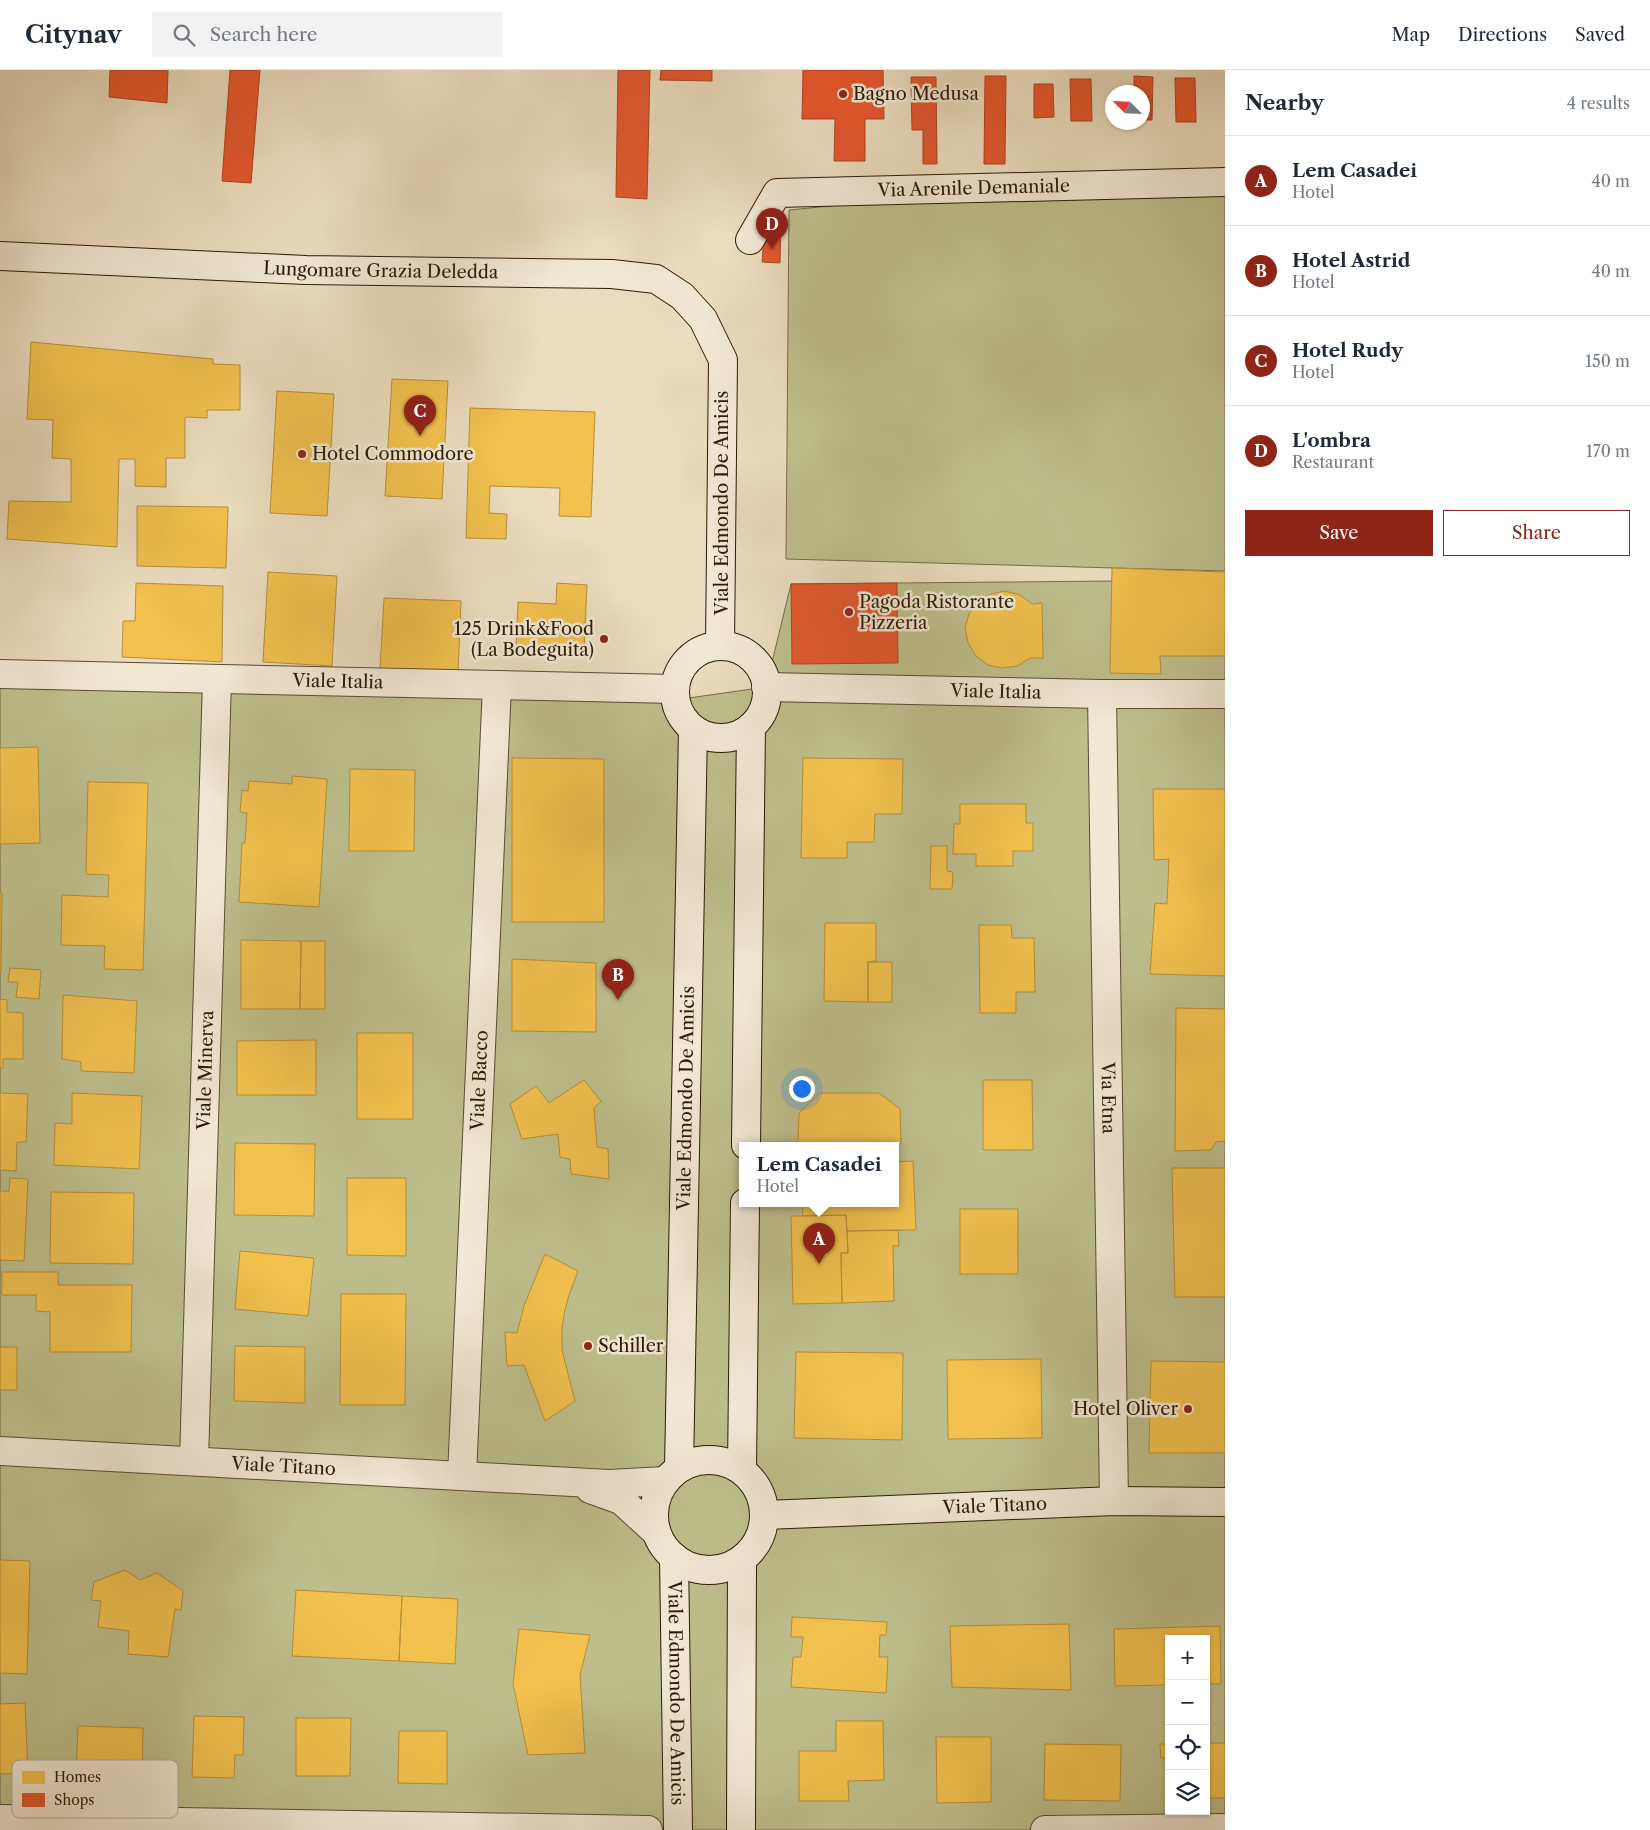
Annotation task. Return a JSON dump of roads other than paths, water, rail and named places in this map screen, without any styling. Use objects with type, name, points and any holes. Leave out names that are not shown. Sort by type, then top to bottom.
[{"type":"street","name":"Via Arenile Demaniale","points":[[750,240],[777,193],[1225,182]]},
{"type":"street","name":"Lungomare Grazia Deledda","points":[[0,256],[306,270],[612,274],[656,279],[682,296],[703,319],[722,360]]},
{"type":"street","name":"Viale Edmondo De Amicis","points":[[720,646],[722,360]]},
{"type":"street","points":[[720,646],[734,648],[746,654],[756,663],[763,674],[766,687],[766,702],[760,716],[751,727],[735,736],[717,738],[700,734],[684,721],[678,711],[675,700],[678,676],[684,664],[695,654],[707,648],[720,646]]},
{"type":"street","name":"Viale Italia","points":[[0,674],[675,689]]},
{"type":"street","name":"Viale Minerva","points":[[194,1461],[217,679]]},
{"type":"street","name":"Viale Bacco","points":[[462,1476],[497,685]]},
{"type":"street","name":"Viale Italia","points":[[766,687],[1102,694],[1225,694]]},
{"type":"street","name":"Via Etna","points":[[1102,694],[1114,1501]]},
{"type":"street","points":[[746,1142],[751,727]]},
{"type":"street","name":"Viale Edmondo De Amicis","points":[[672,1474],[693,729]]},
{"type":"street","points":[[742,1470],[745,1207]]},
{"type":"street","name":"Viale Titano","points":[[0,1450],[609,1484],[672,1474]]},
{"type":"street","points":[[711,1459],[727,1462],[742,1470],[755,1482],[762,1498],[765,1515],[762,1532],[754,1548],[742,1560],[726,1568],[707,1571],[689,1567],[674,1557],[663,1546],[656,1532],[653,1516],[656,1497],[672,1474],[694,1461],[711,1459]]},
{"type":"street","name":"Viale Titano","points":[[567,1481],[621,1500],[656,1532]]},
{"type":"street","name":"Viale Titano","points":[[765,1515],[1114,1501],[1225,1502]]},
{"type":"street","name":"Viale Edmondo De Amicis","points":[[674,1557],[678,1830]]},
{"type":"street","points":[[741,1830],[742,1560]]},
{"type":"street","points":[[0,1818],[648,1830]]},
{"type":"street","points":[[1045,1830],[1225,1828]]},
{"type":"place","name":"Bagno Medusa","points":[[843,94]]},
{"type":"place","name":"L'ombra","points":[[772,249]]},
{"type":"place","name":"Hotel Rudy","points":[[420,436]]},
{"type":"place","name":"Hotel Commodore","points":[[302,454]]},
{"type":"place","name":"Pagoda Ristorante Pizzeria","points":[[849,612]]},
{"type":"place","name":"125 Drink&Food (La Bodeguita)","points":[[604,639]]},
{"type":"place","name":"Hotel Astrid","points":[[618,1000]]},
{"type":"place","name":"Lem Casadei","points":[[819,1264]]},
{"type":"place","name":"Schiller","points":[[588,1346]]},
{"type":"place","name":"Hotel Oliver","points":[[1188,1409]]}]
